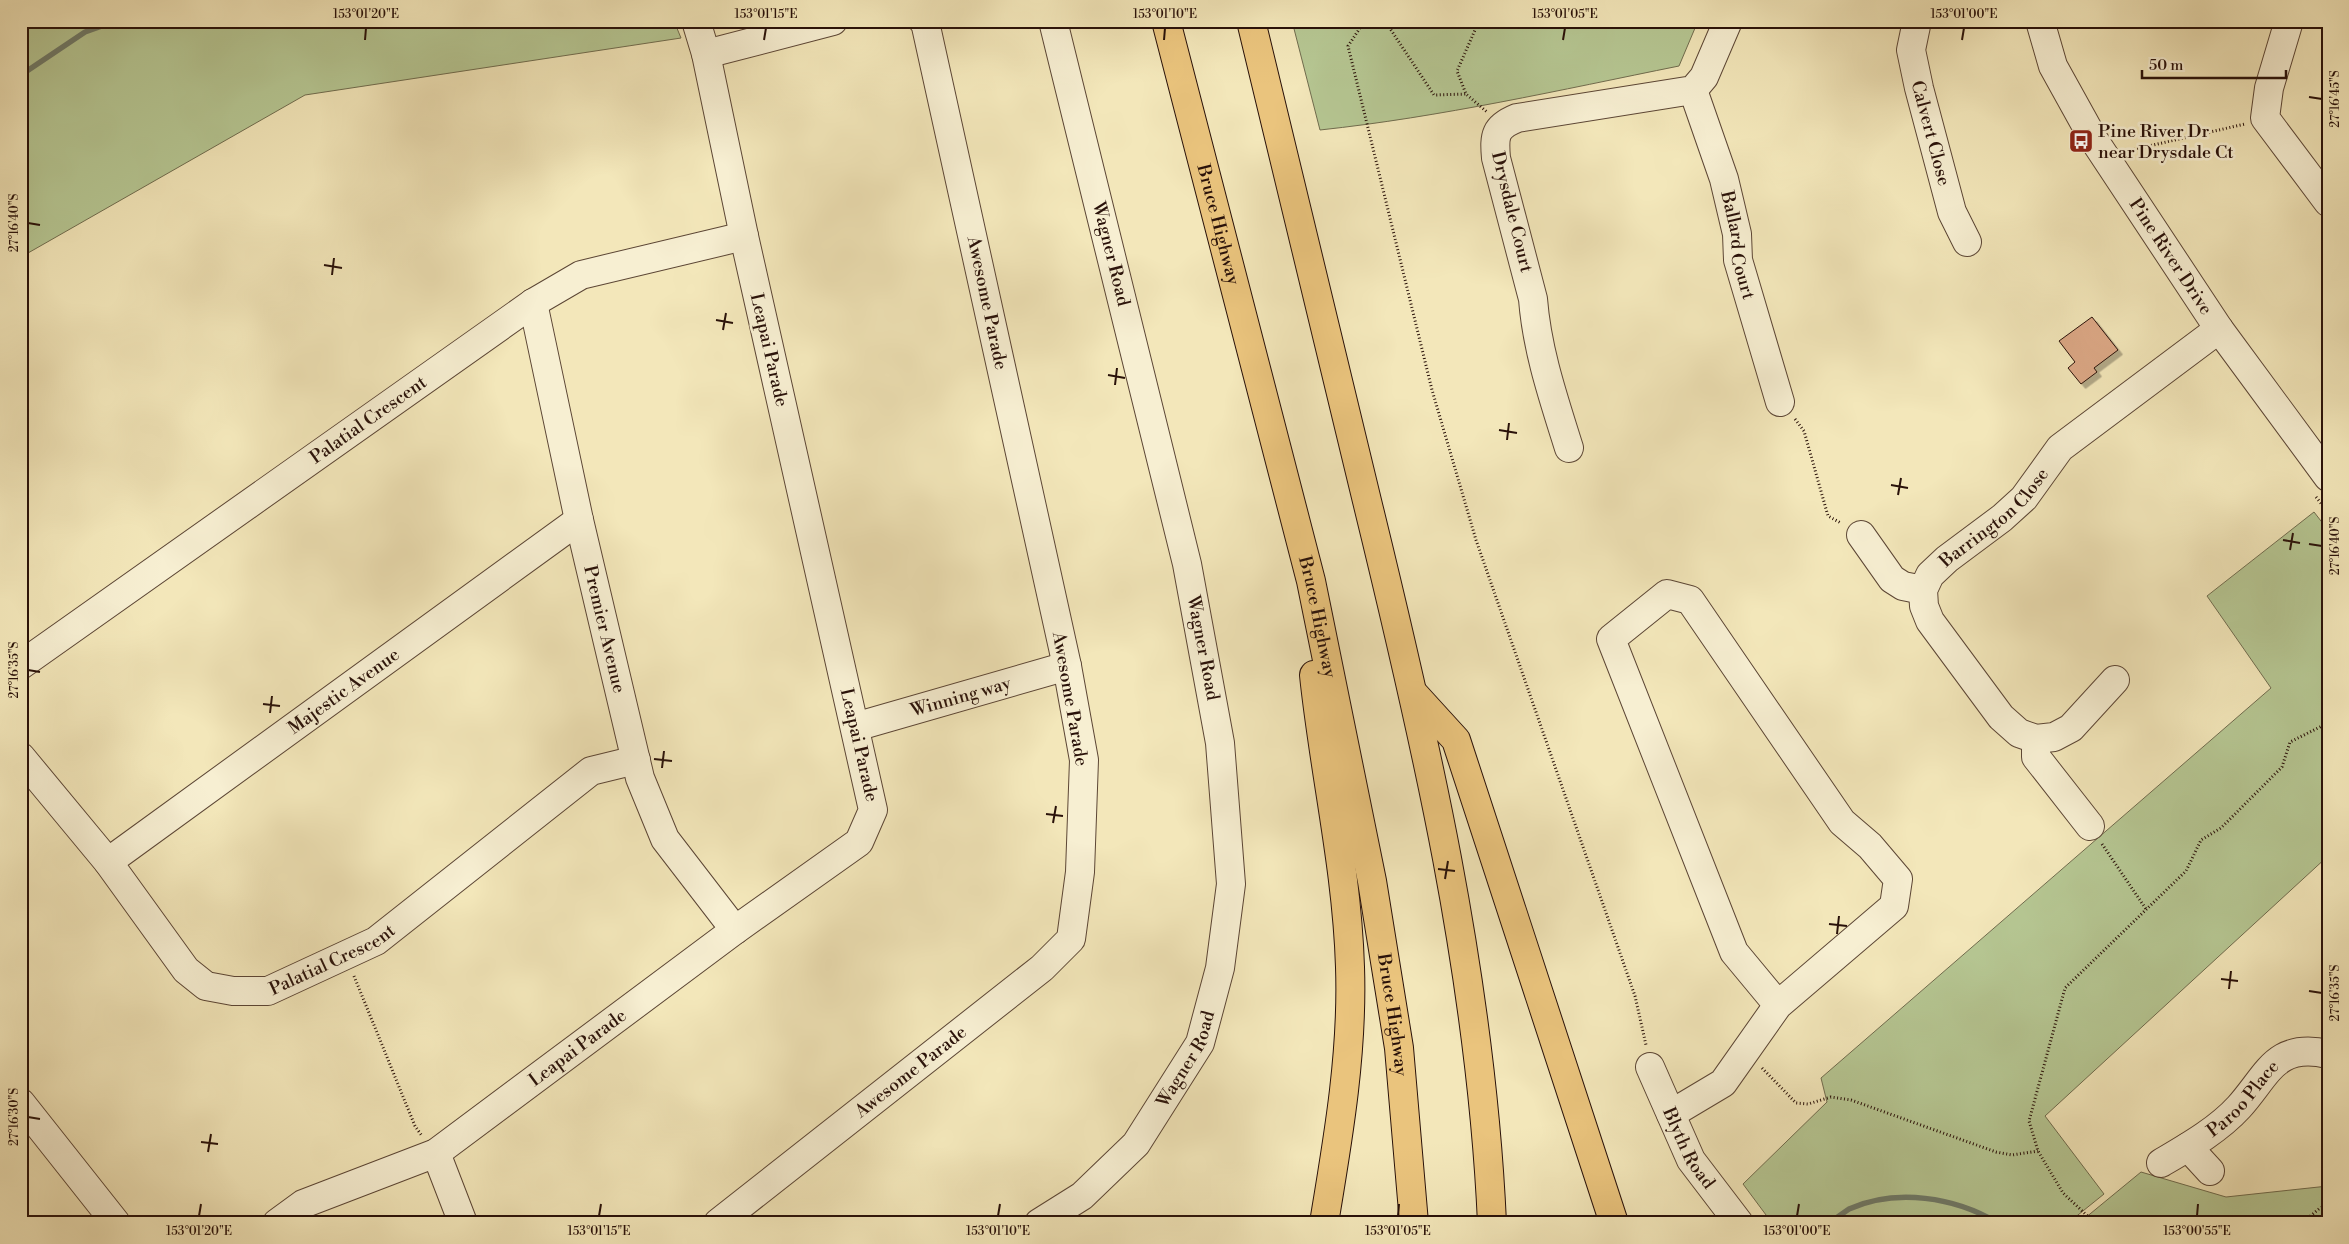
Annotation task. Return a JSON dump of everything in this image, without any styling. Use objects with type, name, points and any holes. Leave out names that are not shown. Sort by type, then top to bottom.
[{"type":"highway","name":"Bruce Highway","points":[[1166,21],[1311,581],[1372,881],[1397,1038],[1414,1223]]},
{"type":"highway","points":[[1251,21],[1414,695],[1451,878],[1478,1046],[1492,1223]]},
{"type":"highway","points":[[1311,581],[1311,647],[1318,717],[1340,850],[1350,967],[1345,1083],[1324,1223]]},
{"type":"highway","points":[[1414,695],[1456,740],[1614,1223]]},
{"type":"street","name":"Leapai Parade","points":[[277,1223],[303,1204],[436,1153],[735,930],[858,842],[874,810],[744,236],[706,54],[696,21]]},
{"type":"street","points":[[706,54],[833,21]]},
{"type":"street","name":"Awesome Parade","points":[[718,1223],[1042,968],[1071,939],[1080,872],[1084,760],[1067,666],[925,22],[922,21]]},
{"type":"street","name":"Wagner Road","points":[[1039,1223],[1082,1196],[1136,1144],[1200,1043],[1220,968],[1231,884],[1220,743],[1187,564],[1053,21]]},
{"type":"street","points":[[1693,90],[1704,77],[1728,21]]},
{"type":"street","name":"Calvert Close","points":[[1917,21],[1911,50],[1919,88],[1952,212],[1967,242]]},
{"type":"street","name":"Pine River Drive","points":[[2040,21],[2053,66],[2105,156],[2219,329],[2328,477]]},
{"type":"street","points":[[2289,21],[2269,88],[2265,118],[2328,202]]},
{"type":"street","name":"Drysdale Court","points":[[1569,448],[1546,370],[1535,320],[1533,300],[1496,158],[1496,134],[1502,124],[1517,118],[1693,90]]},
{"type":"street","name":"Ballard Court","points":[[1693,90],[1724,179],[1737,234],[1738,260],[1780,402]]},
{"type":"street","name":"Palatial Crescent","points":[[21,665],[533,304],[581,275],[744,236]]},
{"type":"street","name":"Premier Avenue","points":[[533,304],[578,520],[640,778],[665,839],[735,930]]},
{"type":"street","name":"Barrington Close","points":[[1923,590],[1930,575],[1947,558],[2002,518],[2024,498],[2060,448],[2219,329]]},
{"type":"street","name":"Majestic Avenue","points":[[108,862],[578,520]]},
{"type":"street","points":[[1861,535],[1892,579],[1903,586],[1923,590],[1924,606],[1930,621],[2002,717],[2019,733],[2036,739],[2054,737],[2071,728],[2115,680]]},
{"type":"street","points":[[1671,1114],[1723,1082],[1778,1005],[1894,906],[1898,879],[1870,846],[1842,822],[1690,600],[1667,594],[1611,639],[1734,952],[1778,1005]]},
{"type":"street","name":"Winning way","points":[[854,728],[1067,666]]},
{"type":"street","points":[[2036,739],[2036,757],[2090,826]]},
{"type":"street","name":"Palatial Crescent","points":[[21,757],[108,862],[186,970],[206,986],[232,991],[268,991],[376,941],[591,771],[636,760]]},
{"type":"street","name":"Paroo Place","points":[[2161,1163],[2216,1128],[2240,1106],[2273,1065],[2292,1053],[2312,1050],[2328,1054]]},
{"type":"street","name":"Blyth Road","points":[[1650,1067],[1691,1160],[1739,1223]]},
{"type":"street","points":[[21,1103],[116,1223]]},
{"type":"street","points":[[2188,1147],[2210,1170]]},
{"type":"street","points":[[436,1153],[463,1223]]},
{"type":"path","points":[[1380,21],[1360,28],[1348,46],[1432,390],[1476,540],[1635,996],[1650,1067]]},
{"type":"path","points":[[1386,21],[1434,95],[1466,94]]},
{"type":"path","points":[[1479,21],[1457,72],[1466,94],[1502,124]]},
{"type":"path","points":[[2105,156],[2265,118]]},
{"type":"path","points":[[1780,402],[1804,431],[1828,516],[1861,535]]},
{"type":"path","points":[[2095,1223],[2064,1193],[2038,1151],[2029,1121],[2065,988],[2186,871],[2201,840],[2221,828],[2282,767],[2290,742],[2328,723]]},
{"type":"path","points":[[2090,826],[2146,909]]},
{"type":"path","points":[[354,976],[415,1126],[436,1153]]},
{"type":"path","points":[[1746,1051],[1796,1103],[1808,1104],[1831,1097],[1851,1100],[1996,1152],[2012,1155],[2038,1151]]},
{"type":"path","points":[[2302,1223],[2320,1208],[2328,1205]]},
{"type":"green space","points":[[21,21],[674,21],[681,38],[305,95],[21,257]]},
{"type":"green space","points":[[1292,21],[1698,21],[1679,66],[1455,110],[1365,125],[1320,130]]},
{"type":"green space","points":[[2314,512],[2328,530],[2328,856],[2045,1116],[2104,1194],[2068,1223],[1772,1223],[1743,1184],[1827,1102],[1821,1078],[2271,688],[2207,596]]},
{"type":"green space","points":[[2141,1172],[2226,1197],[2328,1186],[2328,1223],[2079,1223]]},
{"type":"building","points":[[2092,317],[2118,350],[2094,368],[2097,372],[2081,384],[2068,368],[2075,362],[2059,341]]},
{"type":"waterway","points":[[21,75],[85,32],[116,21]]},
{"type":"waterway","points":[[1830,1223],[1849,1209],[1867,1203],[1905,1197],[1925,1198],[1963,1207],[1998,1223]]},
{"type":"place","name":"Pine River Dr near Drysdale Ct","points":[[2081,141]]}]
